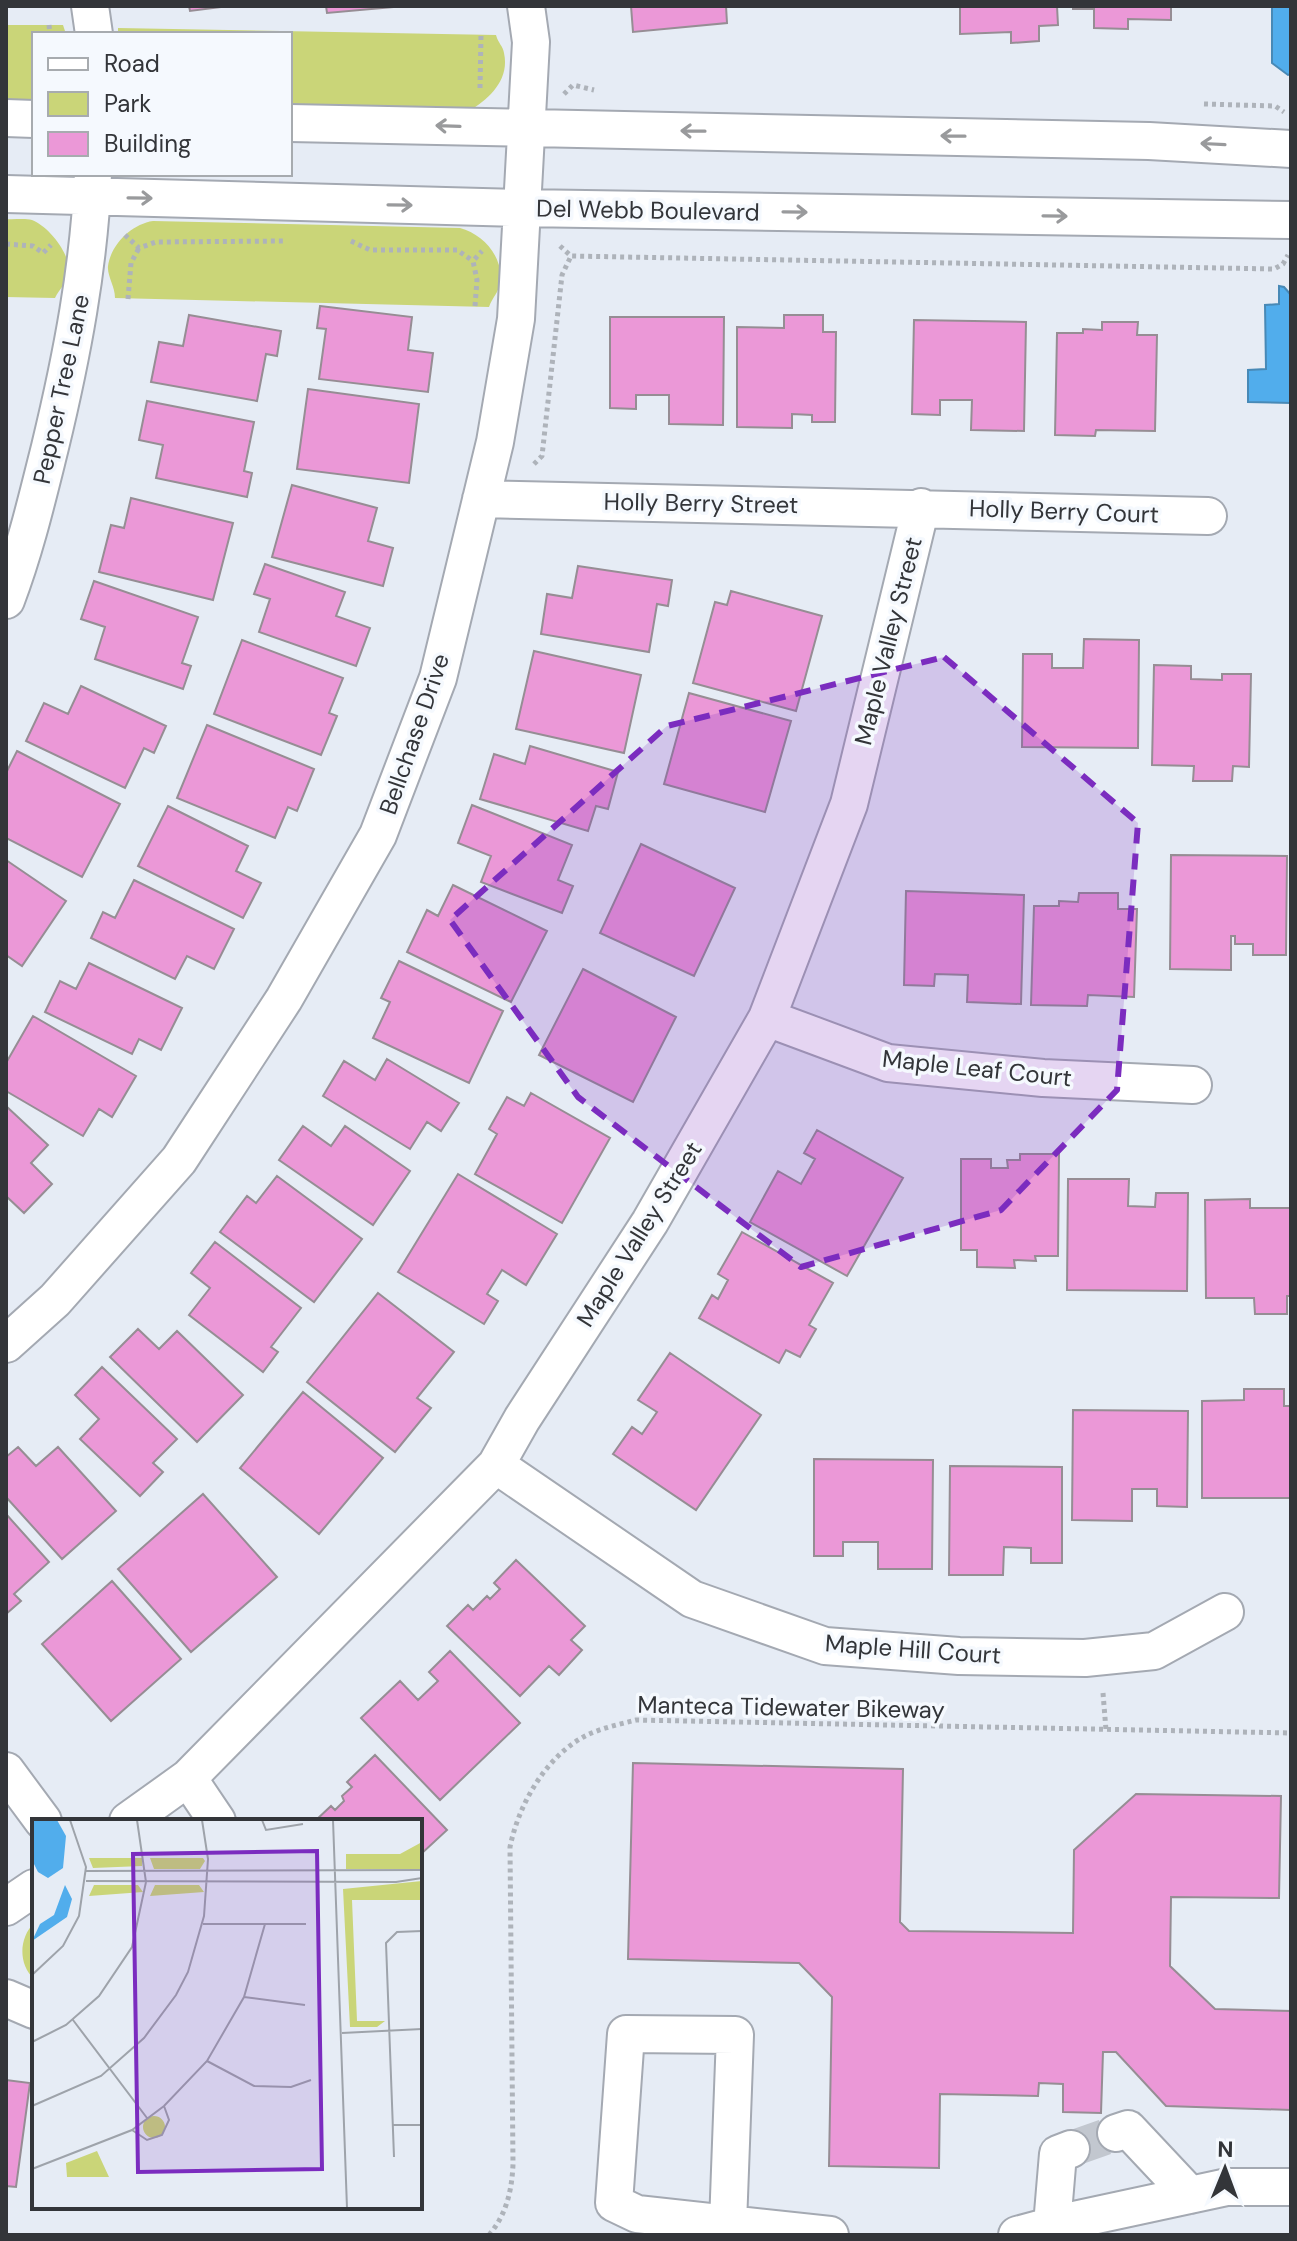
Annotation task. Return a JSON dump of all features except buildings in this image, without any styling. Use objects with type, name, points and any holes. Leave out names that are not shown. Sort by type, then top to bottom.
[{"type":"street","points":[[90,6],[94,32]]},
{"type":"street","name":"Bellchase Drive","points":[[6,1344],[55,1300],[179,1160],[284,999],[378,835],[438,678],[495,442],[516,319],[531,42],[526,6]]},
{"type":"street","points":[[6,118],[32,119]]},
{"type":"street","points":[[292,123],[1149,141],[1291,149]]},
{"type":"street","name":"Del Webb Boulevard","points":[[6,194],[92,185],[521,208],[1290,237]]},
{"type":"street","name":"Pepper Tree Lane","points":[[6,600],[25,551],[71,357],[86,272],[92,185]]},
{"type":"street","name":"Holly Berry Street","points":[[481,499],[921,507]]},
{"type":"street","name":"Holly Berry Court","points":[[921,507],[1208,516]]},
{"type":"street","name":"Maple Valley Street","points":[[131,1819],[188,1778],[496,1465],[522,1419],[650,1222],[767,1018],[849,804],[921,507]]},
{"type":"street","name":"Maple Leaf Court","points":[[767,1018],[888,1063],[1043,1078],[1193,1085]]},
{"type":"street","name":"Maple Hill Court","points":[[496,1465],[692,1599],[825,1646],[959,1656],[1085,1658],[1154,1651],[1225,1612]]},
{"type":"street","points":[[6,1771],[42,1819]]},
{"type":"street","points":[[188,1778],[216,1819]]},
{"type":"street","points":[[6,1907],[32,1889]]},
{"type":"street","points":[[6,1998],[32,2009]]},
{"type":"street","points":[[728,2224],[735,2035],[626,2034],[614,2203],[637,2214],[728,2224],[830,2235]]},
{"type":"street","points":[[1116,2133],[1128,2129],[1190,2195]]},
{"type":"street","points":[[1052,2225],[1058,2154],[1071,2149]]},
{"type":"street","points":[[1017,2235],[1227,2187],[1291,2187]]},
{"type":"path","points":[[49,25],[50,32]]},
{"type":"path","points":[[480,88],[481,35]]},
{"type":"path","points":[[125,234],[139,248]]},
{"type":"path","points":[[559,245],[571,256],[1274,269],[1283,264],[1290,237]]},
{"type":"path","points":[[6,244],[33,246],[43,253],[56,241]]},
{"type":"path","points":[[128,299],[131,263],[139,248],[156,242],[291,241]]},
{"type":"path","points":[[337,241],[352,241],[370,250],[457,250],[473,261],[477,280],[475,306]]},
{"type":"path","points":[[473,261],[488,244]]},
{"type":"path","points":[[534,464],[542,456],[562,275],[571,256]]},
{"type":"path","points":[[1103,1693],[1106,1730]]},
{"type":"path","name":"Manteca Tidewater Bikeway","points":[[489,2235],[500,2220],[512,2188],[513,2176],[510,1847],[513,1828],[541,1776],[563,1752],[587,1735],[636,1720],[1291,1733]]},
{"type":"highlighted area","points":[[944,657],[1138,823],[1117,1090],[1001,1210],[801,1267],[578,1097],[450,920],[667,726]]},
{"type":"green space","points":[[6,25],[63,25],[65,32],[32,32],[32,103],[6,104]]},
{"type":"green space","points":[[118,28],[496,35],[505,63],[496,88],[469,111],[292,108],[292,32],[118,32]]},
{"type":"green space","points":[[6,219],[29,219],[38,223],[62,248],[69,274],[55,298],[6,297]]},
{"type":"green space","points":[[153,221],[460,228],[477,235],[490,248],[499,264],[500,283],[489,307],[115,298],[108,270],[113,250],[130,231]]},
{"type":"green space","points":[[32,1925],[32,1977],[25,1966],[22,1951]]},
{"type":"water","points":[[1272,6],[1291,6],[1291,74],[1288,75],[1272,63]]},
{"type":"water","points":[[1279,286],[1291,295],[1291,403],[1248,402],[1248,370],[1266,369],[1265,305],[1279,304]]},
{"type":"tunnel","points":[[1071,2149],[1116,2133]]}]
